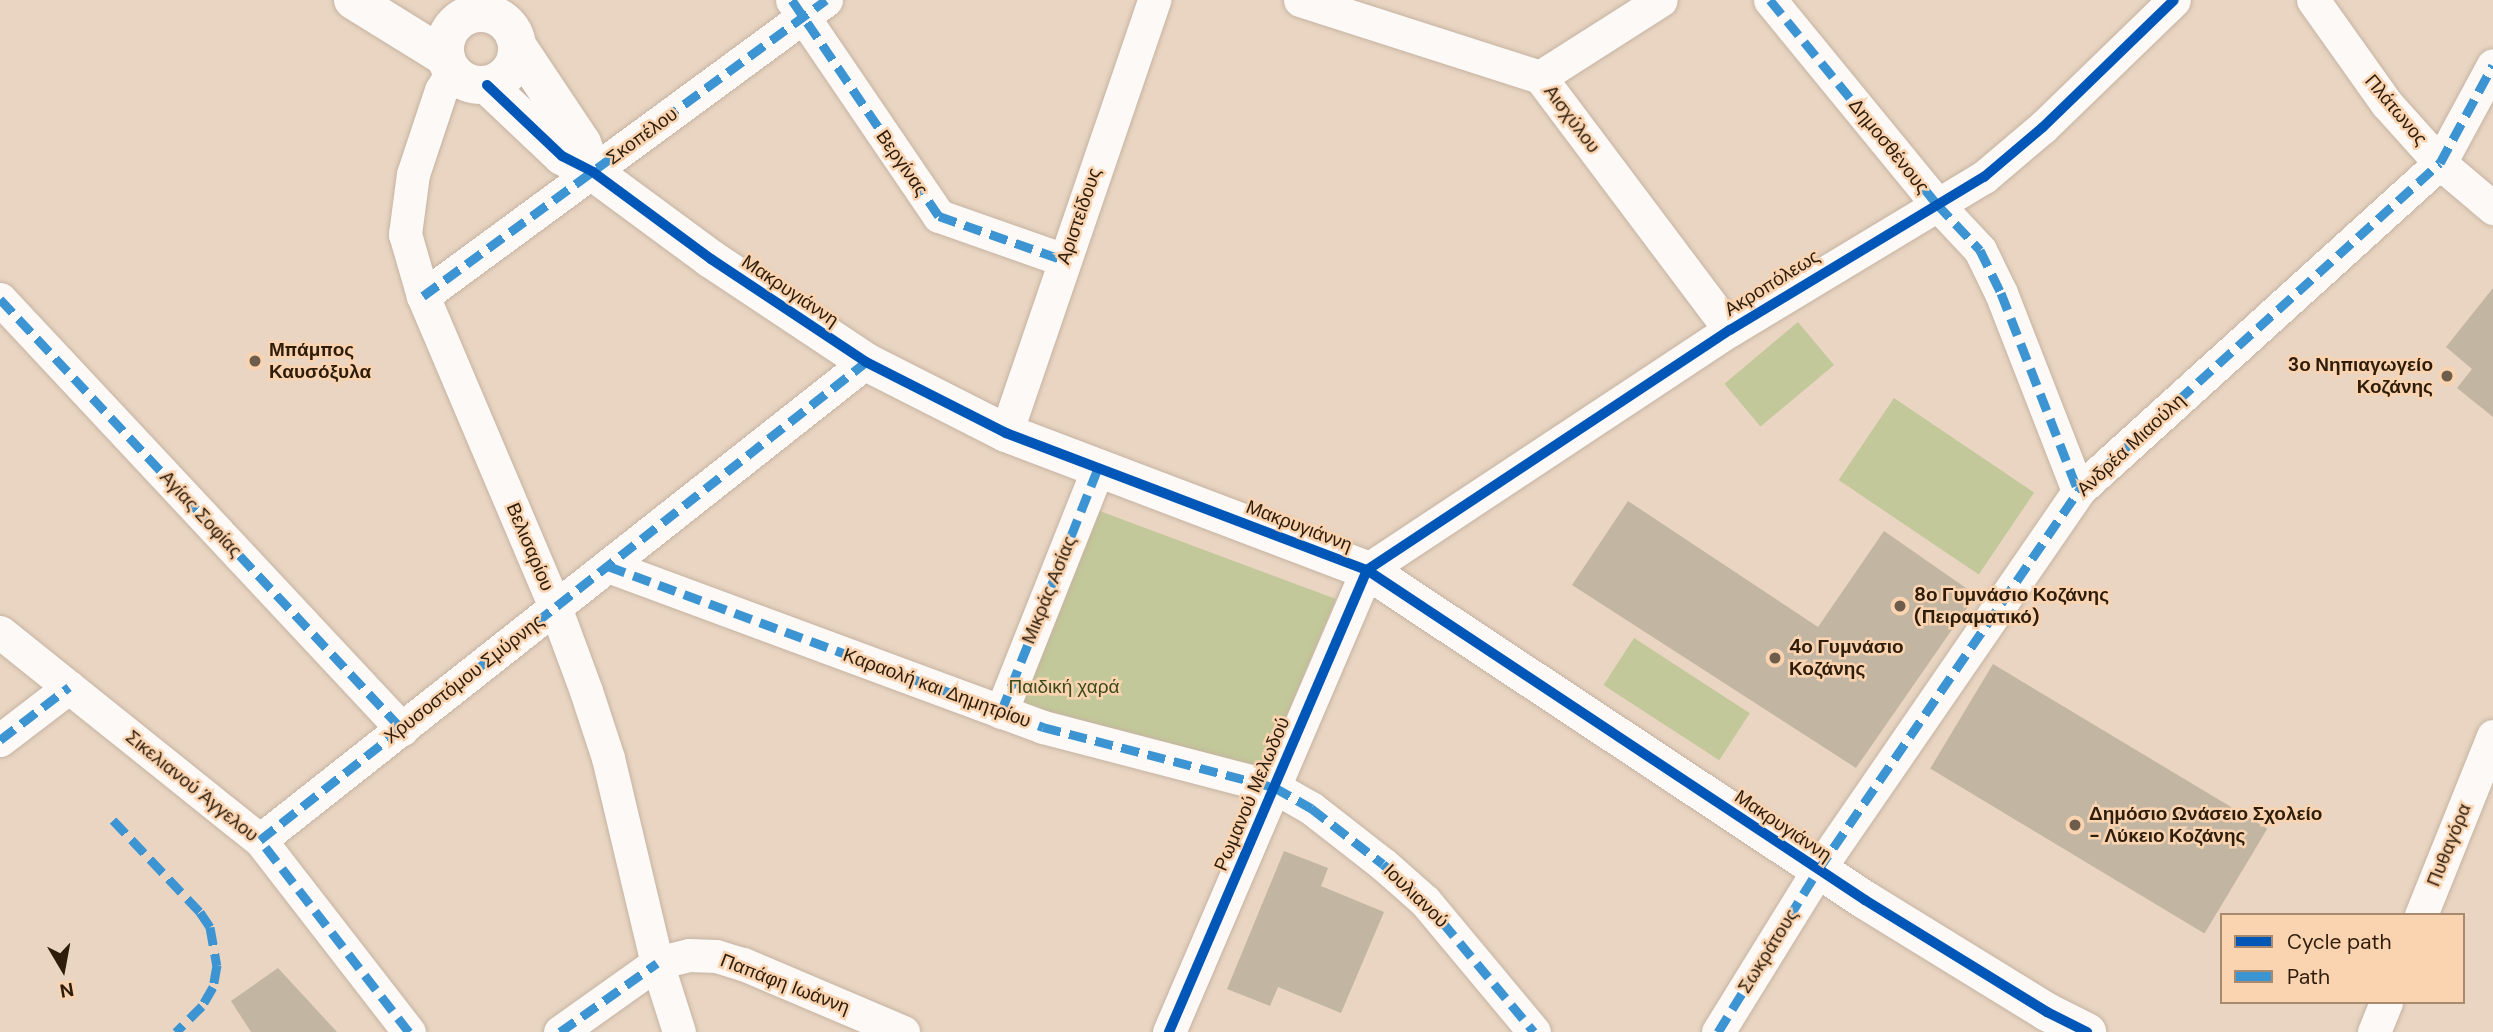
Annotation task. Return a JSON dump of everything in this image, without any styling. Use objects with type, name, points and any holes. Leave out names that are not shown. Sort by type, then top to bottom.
[{"type":"street","name":"Μακρυγιάννη","points":[[353,0],[460,34]]},
{"type":"street","name":"Μακρυγιάννη","points":[[399,0],[460,34],[474,85],[487,85],[562,156],[593,172],[711,259],[866,362],[1006,433],[1367,570],[1818,870],[2036,1005],[2087,1032]]},
{"type":"street","name":"Αριστείδους","points":[[1006,433],[1154,0]]},
{"type":"street","name":"Αισχύλου","points":[[1300,0],[1540,76],[1730,330]]},
{"type":"street","points":[[1540,76],[1661,0]]},
{"type":"street","name":"Δημοσθένους","points":[[1770,0],[1937,204],[1980,250],[2001,293],[2078,491]]},
{"type":"street","name":"Ακροπόλεως","points":[[1367,570],[1730,330],[1984,177],[2043,127],[2174,0]]},
{"type":"street","name":"Πλάτωνος","points":[[2312,0],[2387,104],[2440,163],[2493,208]]},
{"type":"street","name":"Βεργίνας","points":[[807,6],[939,216],[1064,260]]},
{"type":"street","name":"Σκοπέλου","points":[[423,296],[593,172],[807,6]]},
{"type":"street","name":"Μακρυγιάννη","points":[[460,34],[489,12],[513,25],[582,143],[593,172]]},
{"type":"street","points":[[487,85],[510,72],[513,25]]},
{"type":"street","name":"Βελισαρίου","points":[[460,34],[416,162],[405,234],[423,296],[555,607],[608,758],[657,963],[679,1032]]},
{"type":"street","name":"Ανδρέα Μιαούλη","points":[[1818,870],[2078,491],[2440,163],[2493,65]]},
{"type":"street","name":"Αγίας Σοφίας","points":[[0,299],[402,729]]},
{"type":"street","name":"Χρυσοστόμου Σμύρνης","points":[[260,840],[866,362]]},
{"type":"street","name":"Μικράς Ασίας","points":[[1001,712],[1098,468]]},
{"type":"street","name":"Καραολή και Δημητρίου","points":[[608,566],[1043,727],[1274,787]]},
{"type":"street","name":"Ρωμανού Μελωδού","points":[[1169,1032],[1367,570]]},
{"type":"street","name":"Σικελιανού Άγγελου","points":[[0,632],[260,840],[409,1032]]},
{"type":"street","points":[[0,740],[69,687]]},
{"type":"street","name":"Πυθαγόρα","points":[[2422,913],[2493,736]]},
{"type":"street","name":"Ιουλιανού","points":[[1274,787],[1311,808],[1383,864],[1425,901],[1534,1032]]},
{"type":"street","name":"Σωκράτους","points":[[1722,1030],[1818,870]]},
{"type":"street","name":"Παπάφη Ιωάννη","points":[[560,1032],[657,963],[689,955],[716,957],[743,964],[903,1032]]},
{"type":"street","points":[[2374,1032],[2385,1004]]},
{"type":"green space","points":[[1798,322],[1834,365],[1760,427],[1724,384]]},
{"type":"green space","points":[[1894,398],[2034,493],[1979,575],[1839,480]]},
{"type":"green space","name":"Παιδική χαρά","points":[[1097,510],[1336,599],[1264,769],[1021,704]]},
{"type":"green space","points":[[1634,638],[1750,713],[1719,760],[1604,685]]},
{"type":"building","points":[[2493,288],[2493,417],[2457,388],[2472,369],[2446,347]]},
{"type":"building","name":"4ο Γυμνάσιο Κοζάνης","points":[[1628,501],[1818,627],[1884,531],[1976,595],[1856,768],[1572,585]]},
{"type":"building","points":[[1993,664],[2267,829],[2204,933],[1930,769]]},
{"type":"building","points":[[1284,851],[1328,868],[1321,886],[1384,912],[1341,1013],[1278,987],[1270,1006],[1227,989]]},
{"type":"building","points":[[278,968],[337,1032],[251,1032],[231,1001]]},
{"type":"marked path","points":[[792,0],[939,216],[1064,260]]},
{"type":"marked path","points":[[423,296],[826,0]]},
{"type":"marked path","points":[[1770,0],[1937,204],[1980,250],[2001,293],[2078,491]]},
{"type":"marked path","points":[[1718,1032],[1818,870],[2078,491],[2440,163],[2493,65]]},
{"type":"marked path","points":[[0,299],[402,729]]},
{"type":"marked path","points":[[409,1032],[260,840],[866,362]]},
{"type":"marked path","points":[[1001,712],[1098,468]]},
{"type":"marked path","points":[[608,566],[1043,727],[1274,787],[1311,808],[1383,864],[1425,901],[1534,1032]]},
{"type":"marked path","points":[[0,740],[69,687]]},
{"type":"marked path","points":[[113,820],[200,912],[210,927],[217,965],[213,987],[202,1006],[176,1032]]},
{"type":"marked path","points":[[560,1032],[657,963]]},
{"type":"cycle path","points":[[1169,1032],[1367,570],[1730,330],[1984,177],[2043,127],[2174,0]]},
{"type":"cycle path","points":[[487,85],[562,156],[593,172],[711,259],[866,362],[1006,433],[1367,570],[1865,900],[2047,1012],[2087,1032]]},
{"type":"place","name":"Μπάμπος Καυσόξυλα","points":[[255,361]]},
{"type":"place","name":"3ο Νηπιαγωγείο Κοζάνης","points":[[2447,376]]},
{"type":"place","name":"8ο Γυμνάσιο Κοζάνης (Πειραματικό)","points":[[1900,606]]},
{"type":"place","name":"4ο Γυμνάσιο Κοζάνης","points":[[1775,658]]},
{"type":"place","name":"Δημόσιο Ωνάσειο Σχολείο - Λύκειο Κοζάνης","points":[[2075,825]]}]
